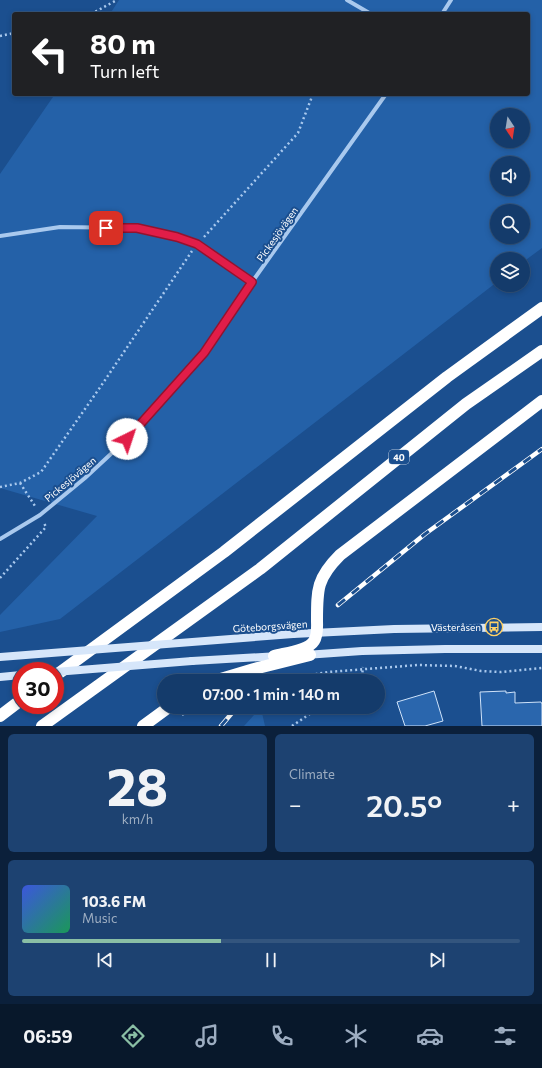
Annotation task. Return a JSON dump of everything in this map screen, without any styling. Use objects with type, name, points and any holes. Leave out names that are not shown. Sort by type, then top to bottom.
[{"type":"highway","points":[[64,669],[224,552],[447,378],[542,308]]},
{"type":"highway","name":"40","points":[[42,726],[260,569],[466,404],[542,351]]},
{"type":"highway","points":[[274,656],[308,647],[314,642],[318,632],[317,594],[321,580],[328,568],[340,555],[542,401]]},
{"type":"highway","points":[[237,674],[310,655]]},
{"type":"highway","points":[[0,716],[12,707]]},
{"type":"highway","points":[[143,726],[159,714]]},
{"type":"main road","name":"Göteborgsvägen","points":[[0,658],[318,632],[394,629],[542,627]]},
{"type":"main road","points":[[64,671],[362,651],[542,649]]},
{"type":"main road","points":[[0,677],[12,676]]},
{"type":"street","points":[[348,0],[367,12]]},
{"type":"street","points":[[443,12],[451,0]]},
{"type":"street","name":"Pickesjövägen","points":[[0,538],[40,515],[85,478],[127,439],[204,353],[252,282],[385,96]]},
{"type":"street","points":[[0,236],[60,227],[137,228],[177,237],[197,244],[252,282]]},
{"type":"path","points":[[95,12],[117,0]]},
{"type":"path","points":[[0,36],[12,33]]},
{"type":"path","points":[[0,487],[20,483],[41,472],[106,380],[197,244],[298,133],[312,96]]},
{"type":"path","points":[[362,651],[362,674]]},
{"type":"path","points":[[316,674],[363,668],[432,665],[454,666],[480,671],[501,672],[542,668]]},
{"type":"path","points":[[292,726],[310,714]]},
{"type":"shaded area","points":[[119,0],[542,0],[542,248],[530,257],[530,252],[490,252],[490,287],[60,619],[0,632],[0,615],[97,516],[0,488],[0,174],[54,96],[530,96],[530,12],[111,12]]},
{"type":"shaded area","points":[[262,714],[265,726],[244,726],[254,715]]},
{"type":"building","points":[[434,691],[443,721],[425,726],[405,726],[397,702]]},
{"type":"building","points":[[506,691],[506,693],[515,692],[515,703],[541,702],[542,726],[482,726],[480,692]]},
{"type":"railway","points":[[338,605],[425,534],[542,449]]},
{"type":"railway","points":[[221,726],[231,714]]},
{"type":"place","name":"Västeråsen","points":[[494,627]]},
{"type":"route","points":[[106,228],[137,228],[177,237],[197,244],[252,282],[204,353],[127,439]]}]
